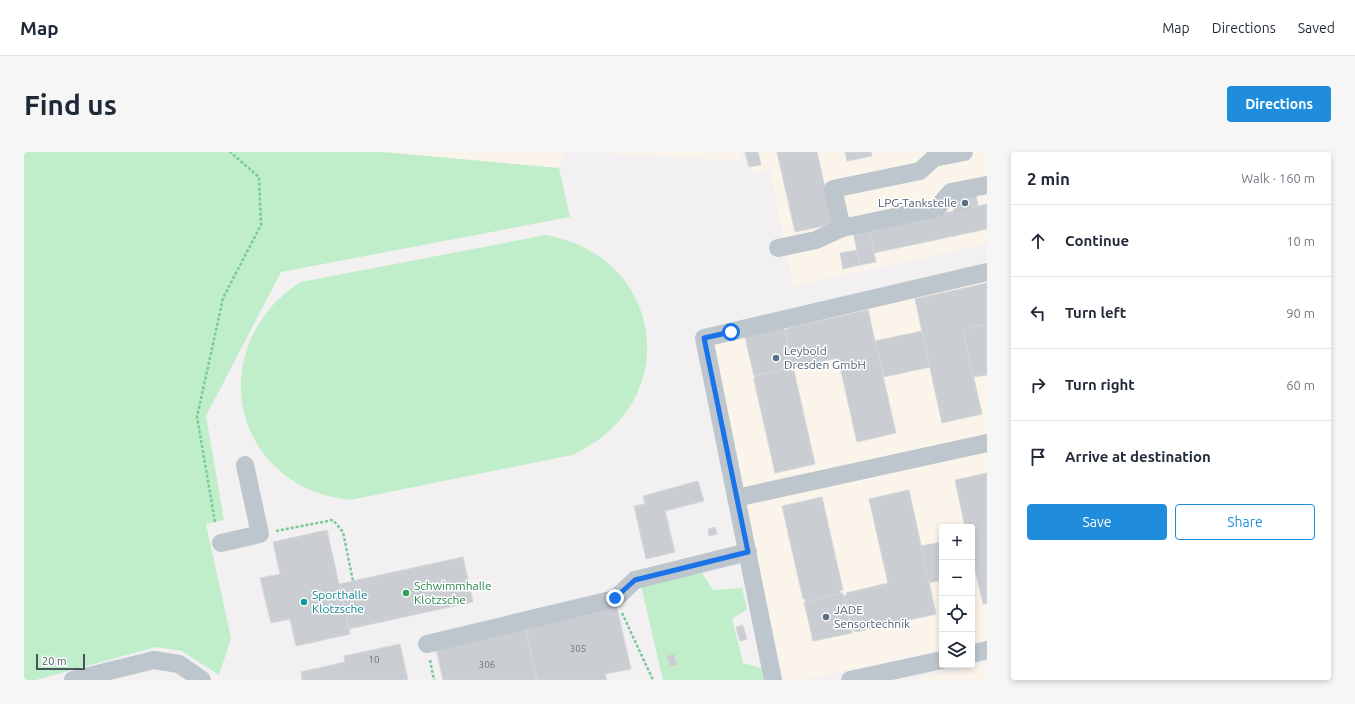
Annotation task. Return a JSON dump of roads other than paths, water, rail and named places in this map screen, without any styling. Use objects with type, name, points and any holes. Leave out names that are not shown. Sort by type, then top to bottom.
[{"type":"street","points":[[842,228],[834,189],[920,171],[933,155],[964,152]]},
{"type":"street","points":[[778,248],[816,240],[842,228],[945,206],[951,192],[984,192]]},
{"type":"street","points":[[773,680],[704,338],[987,272]]},
{"type":"street","points":[[736,498],[987,443]]},
{"type":"street","points":[[221,543],[260,534],[245,465]]},
{"type":"street","points":[[426,644],[615,598],[635,580],[748,552]]},
{"type":"street","points":[[975,653],[987,650]]},
{"type":"street","points":[[73,680],[154,660],[179,664],[202,680]]},
{"type":"street","points":[[850,680],[939,661]]},
{"type":"tunnel","points":[[952,204],[977,199]]},
{"type":"place","name":"LPG-Tankstelle","points":[[965,203]]},
{"type":"place","name":"Leybold Dresden GmbH","points":[[776,358]]},
{"type":"place","name":"Schwimmhalle Klotzsche","points":[[406,593]]},
{"type":"place","name":"Sporthalle Klotzsche","points":[[304,602]]},
{"type":"place","name":"JADE Sensortechnik","points":[[826,617]]}]
